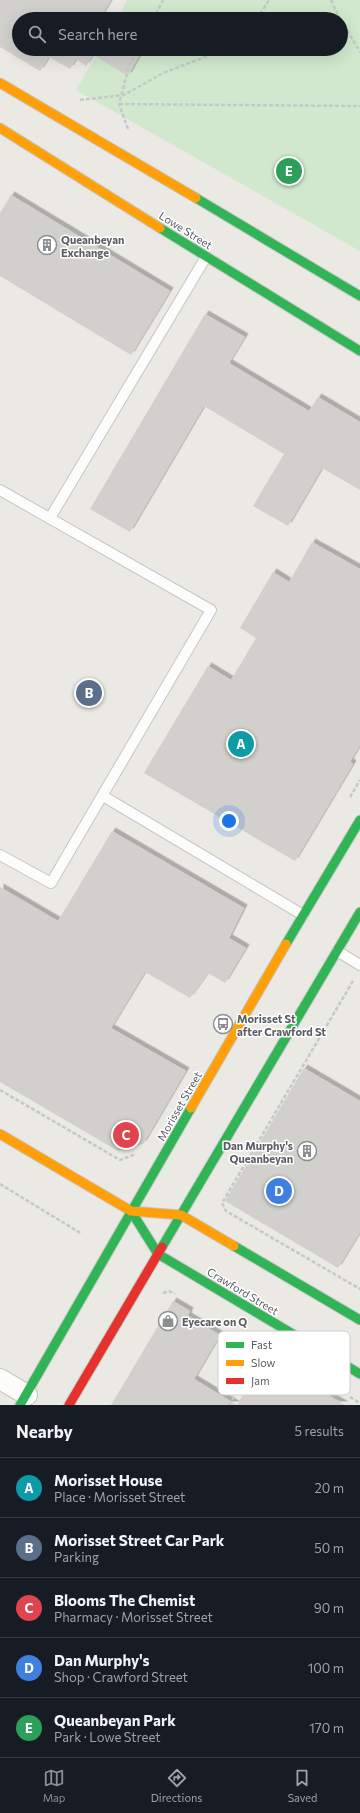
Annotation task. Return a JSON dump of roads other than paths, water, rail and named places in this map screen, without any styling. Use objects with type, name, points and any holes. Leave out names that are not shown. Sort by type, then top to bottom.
[{"type":"street","points":[[0,83],[45,108],[360,296]]},
{"type":"street","name":"Lowe Street","points":[[0,128],[360,351]]},
{"type":"street","name":"Morisset Street","points":[[24,1400],[131,1211],[160,1165],[303,915],[360,820]]},
{"type":"street","points":[[68,1405],[360,912]]},
{"type":"street","name":"Crawford Street","points":[[0,1134],[131,1211],[181,1215],[360,1320]]},
{"type":"street","name":"Crawford Street","points":[[131,1211],[158,1254],[288,1331]]},
{"type":"street","name":"Crawford Street","points":[[350,1368],[360,1374]]},
{"type":"street","points":[[0,1379],[24,1400]]},
{"type":"lane","points":[[50,518],[206,257]]},
{"type":"lane","points":[[0,490],[211,610],[51,884],[0,855]]},
{"type":"lane","points":[[103,796],[303,915]]},
{"type":"lane","points":[[337,951],[360,965]]},
{"type":"place","name":"Queanbeyan Park","points":[[289,171]]},
{"type":"place","name":"Queanbeyan Exchange","points":[[47,245]]},
{"type":"place","name":"Morisset Street Car Park","points":[[89,693]]},
{"type":"place","name":"Morisset House","points":[[241,744]]},
{"type":"place","name":"Morisset St after Crawford St","points":[[223,1024]]},
{"type":"place","name":"Blooms The Chemist","points":[[126,1135]]},
{"type":"place","name":"Dan Murphy's Queanbeyan","points":[[307,1151]]},
{"type":"place","name":"Dan Murphy's","points":[[279,1191]]},
{"type":"place","name":"Eyecare on Q","points":[[168,1321]]}]
